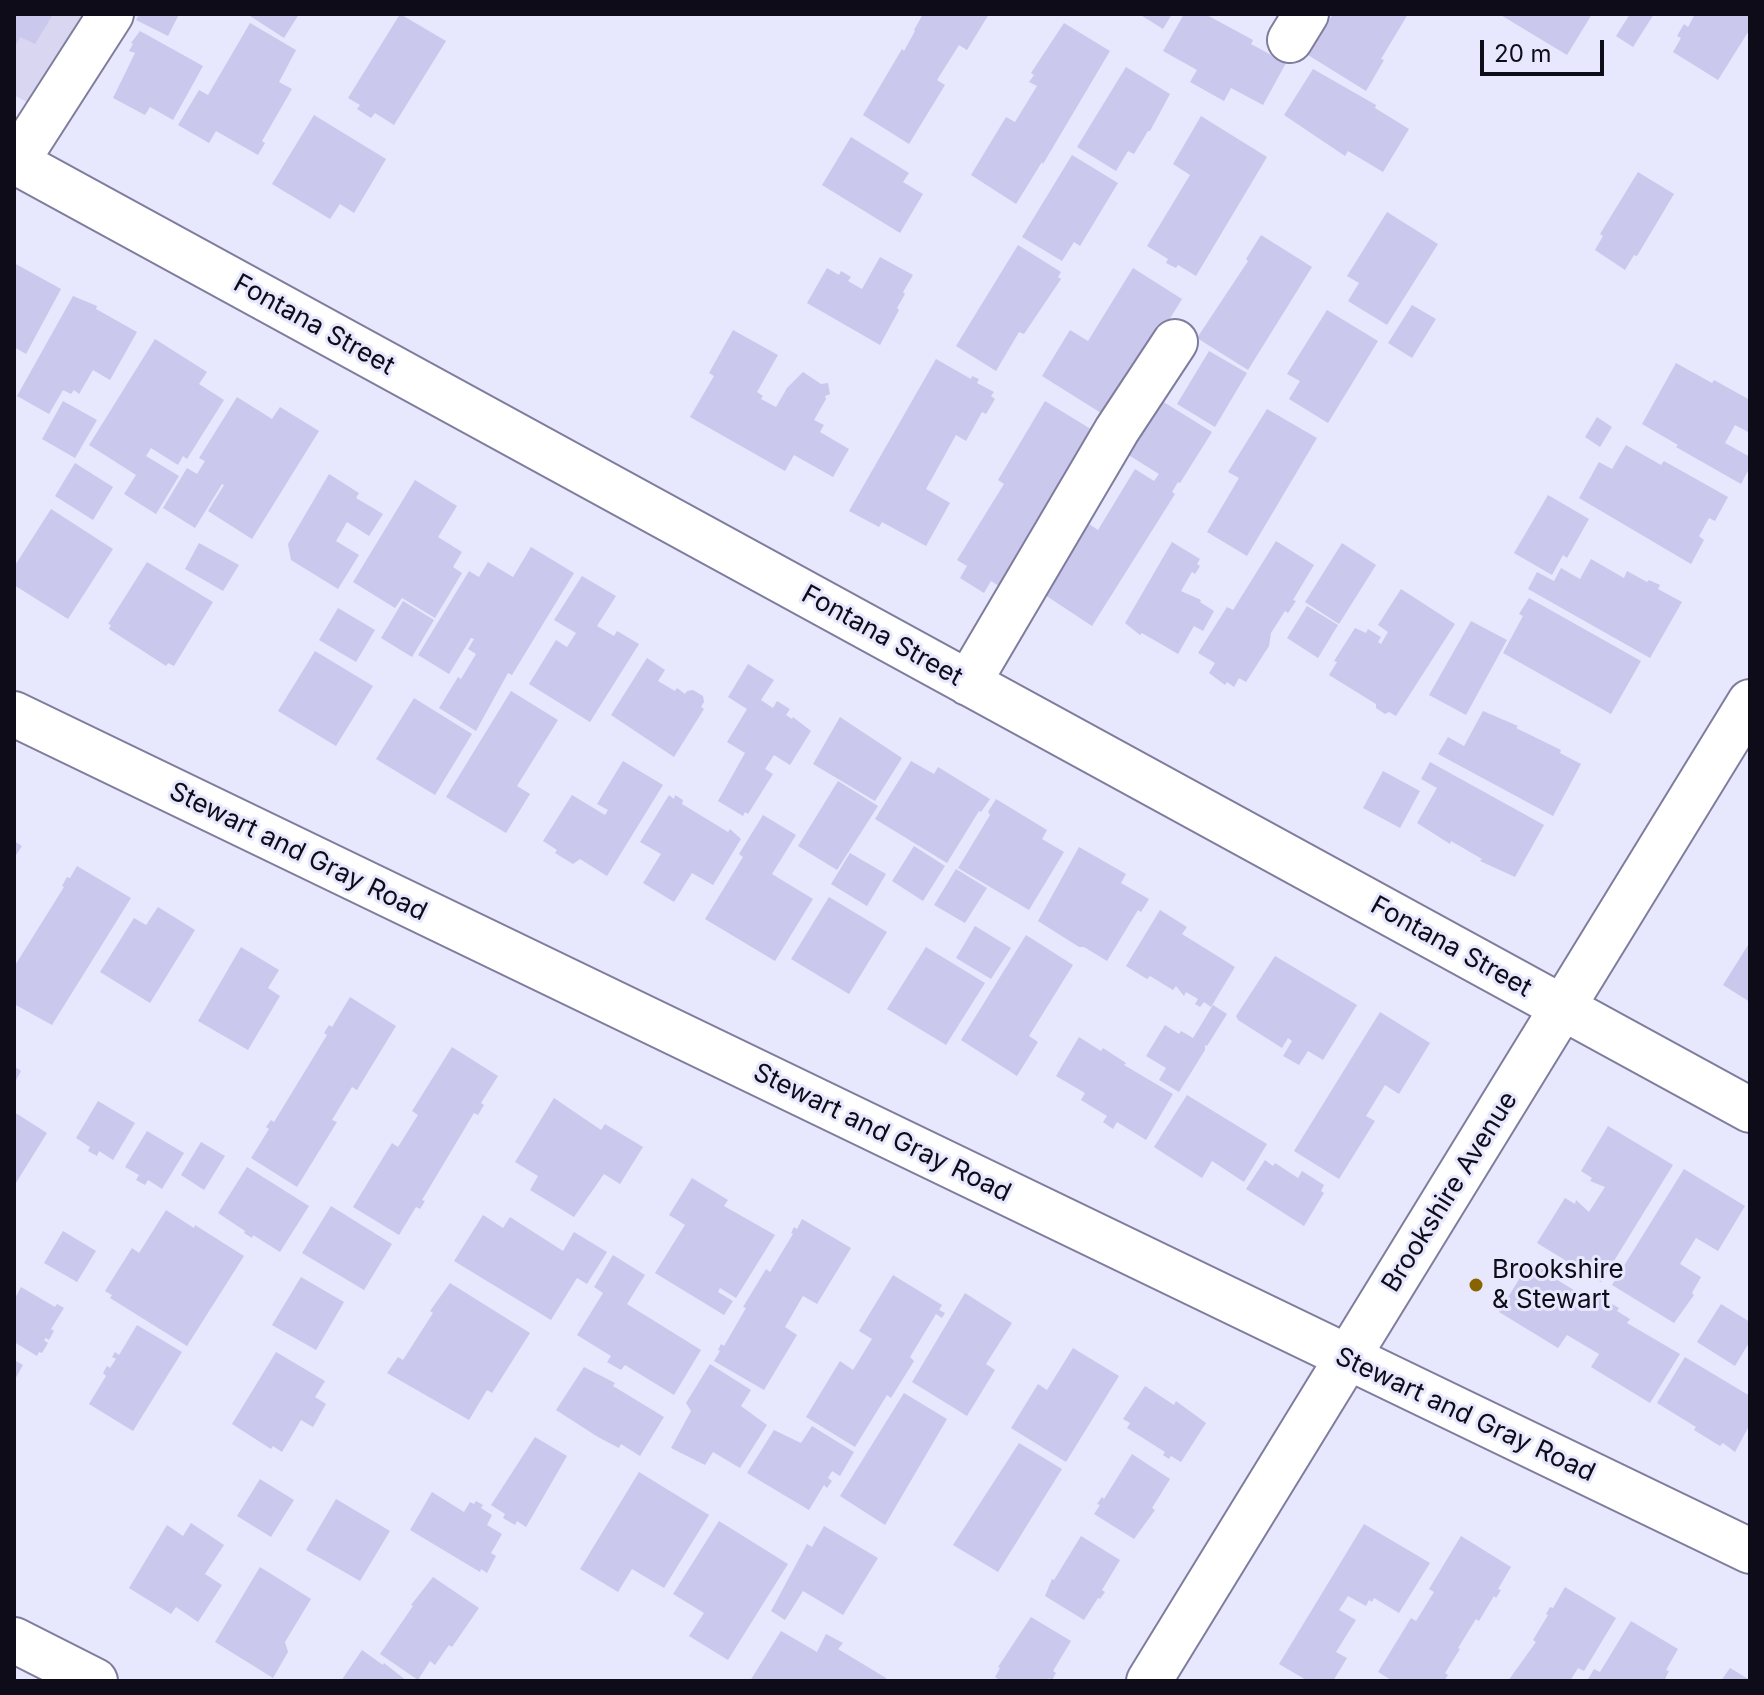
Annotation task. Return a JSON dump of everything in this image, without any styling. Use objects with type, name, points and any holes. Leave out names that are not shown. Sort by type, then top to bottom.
[{"type":"street","points":[[15,163],[111,14]]},
{"type":"street","name":"Fontana Street","points":[[15,163],[1750,1110]]},
{"type":"street","points":[[968,683],[1117,430],[1175,342]]},
{"type":"street","name":"Brookshire Avenue","points":[[1149,1681],[1750,702]]},
{"type":"street","name":"Stewart and Gray Road","points":[[14,714],[1750,1551]]},
{"type":"street","points":[[14,1640],[95,1681]]},
{"type":"shaded area","points":[[14,14],[91,14],[34,106],[14,95]]},
{"type":"building","points":[[14,14],[52,16],[35,44],[20,37],[14,49]]},
{"type":"building","points":[[139,14],[178,16],[168,36],[136,20]]},
{"type":"building","points":[[247,14],[299,14],[284,38]]},
{"type":"building","points":[[400,14],[446,41],[394,125],[375,113],[371,118],[357,109],[360,105],[348,98]]},
{"type":"building","points":[[923,14],[989,14],[967,50],[959,45],[937,80],[945,85],[909,144],[863,115],[902,49],[904,51]]},
{"type":"building","points":[[1139,14],[1172,14],[1163,29]]},
{"type":"building","points":[[1184,14],[1205,14],[1253,40],[1251,44],[1286,63],[1263,105],[1231,88],[1224,101],[1190,82],[1197,70],[1163,51]]},
{"type":"building","points":[[1333,14],[1408,14],[1366,91],[1308,55]]},
{"type":"building","points":[[1499,14],[1592,14],[1567,55]]},
{"type":"building","points":[[1630,14],[1654,14],[1633,47],[1616,36]]},
{"type":"building","points":[[1695,14],[1750,14],[1750,29],[1718,80],[1673,52],[1681,38],[1677,36],[1684,24],[1688,27]]},
{"type":"building","points":[[250,23],[296,50],[279,82],[292,89],[262,141],[265,143],[258,155],[216,131],[209,143],[178,125],[199,90],[208,95]]},
{"type":"building","points":[[1064,23],[1110,51],[1016,204],[971,175],[1006,117],[1015,122],[1037,86],[1029,82],[1034,75],[1031,73]]},
{"type":"building","points":[[140,31],[203,66],[173,120],[150,107],[145,115],[113,98],[135,53],[129,51],[131,43]]},
{"type":"building","points":[[1126,67],[1170,94],[1134,154],[1128,151],[1116,171],[1077,147]]},
{"type":"building","points":[[1313,69],[1376,105],[1375,108],[1409,129],[1383,172],[1348,151],[1345,156],[1284,115]]},
{"type":"building","points":[[314,115],[386,159],[354,213],[340,204],[330,219],[272,184]]},
{"type":"building","points":[[1201,116],[1267,157],[1196,276],[1178,265],[1176,268],[1166,263],[1168,259],[1147,246],[1190,175],[1173,164]]},
{"type":"building","points":[[851,137],[909,173],[903,182],[923,194],[900,233],[822,185]]},
{"type":"building","points":[[1072,155],[1118,183],[1080,246],[1074,242],[1062,261],[1022,237]]},
{"type":"building","points":[[1638,172],[1674,194],[1637,256],[1634,255],[1625,270],[1595,250],[1603,236],[1600,234]]},
{"type":"building","points":[[1387,212],[1438,244],[1387,325],[1348,301],[1359,283],[1347,276]]},
{"type":"building","points":[[1261,235],[1312,267],[1248,370],[1197,338],[1248,261],[1246,259]]},
{"type":"building","points":[[1018,245],[1061,272],[1058,277],[1061,279],[1024,334],[1019,332],[996,371],[956,346]]},
{"type":"building","points":[[880,257],[913,275],[880,345],[807,303],[827,268],[851,277],[848,281],[862,289]]},
{"type":"building","points":[[14,263],[61,289],[26,354],[14,347]]},
{"type":"building","points":[[1133,268],[1182,299],[1109,418],[1042,376],[1070,330],[1088,341]]},
{"type":"building","points":[[73,296],[97,306],[96,309],[137,332],[110,380],[93,370],[79,394],[74,390],[71,394],[63,390],[49,414],[17,396]]},
{"type":"building","points":[[1412,305],[1436,319],[1412,358],[1388,343]]},
{"type":"building","points":[[1327,310],[1378,341],[1328,423],[1289,399],[1300,381],[1287,374]]},
{"type":"building","points":[[733,330],[778,355],[757,392],[763,396],[761,399],[776,407],[787,388],[803,372],[821,384],[828,383],[830,394],[825,396],[814,420],[824,425],[820,432],[849,449],[833,477],[794,455],[785,471],[690,417],[714,376],[709,373]]},
{"type":"building","points":[[155,339],[207,372],[199,384],[224,400],[187,459],[183,456],[178,465],[151,448],[146,456],[179,476],[156,514],[124,494],[136,475],[89,445]]},
{"type":"building","points":[[1209,351],[1247,373],[1215,427],[1177,404]]},
{"type":"building","points":[[936,359],[971,379],[972,376],[979,379],[977,383],[994,392],[991,396],[995,399],[986,414],[982,412],[966,441],[956,435],[926,489],[950,503],[926,546],[882,522],[879,527],[849,511]]},
{"type":"building","points":[[1676,363],[1750,400],[1750,433],[1735,425],[1725,443],[1750,457],[1750,467],[1741,484],[1642,424]]},
{"type":"building","points":[[237,397],[272,419],[280,407],[319,431],[252,539],[208,511],[222,484],[195,528],[163,508],[187,468],[197,474],[205,461],[199,458]]},
{"type":"building","points":[[63,401],[97,420],[75,458],[42,439]]},
{"type":"building","points":[[1045,401],[1099,434],[1004,589],[991,581],[984,593],[960,578],[967,566],[957,560],[1004,484],[998,480]]},
{"type":"building","points":[[1162,401],[1212,432],[1178,482],[1172,492],[1175,494],[1092,626],[1045,595],[1047,591],[1041,587],[1083,520],[1098,530],[1135,469],[1154,481],[1159,474],[1127,454]]},
{"type":"building","points":[[1267,409],[1317,438],[1247,556],[1207,532],[1239,478],[1228,472]]},
{"type":"building","points":[[1597,417],[1612,427],[1600,447],[1585,437]]},
{"type":"building","points":[[1626,445],[1661,465],[1664,461],[1728,497],[1715,521],[1709,518],[1699,536],[1704,540],[1691,564],[1579,498],[1599,462],[1612,469]]},
{"type":"building","points":[[75,463],[113,487],[93,520],[55,496]]},
{"type":"building","points":[[329,474],[359,493],[356,498],[383,514],[369,536],[347,522],[336,541],[359,555],[338,589],[291,560],[288,544]]},
{"type":"building","points":[[415,480],[457,506],[438,537],[462,552],[453,567],[462,573],[435,618],[402,598],[395,608],[353,582]]},
{"type":"building","points":[[1548,495],[1589,519],[1567,558],[1563,555],[1552,575],[1514,553]]},
{"type":"building","points":[[51,509],[113,549],[68,619],[14,585],[14,567]]},
{"type":"building","points":[[1276,541],[1314,565],[1293,600],[1296,601],[1288,613],[1285,611],[1271,633],[1269,646],[1246,682],[1239,678],[1234,687],[1227,682],[1225,685],[1209,673],[1215,663],[1198,653],[1227,607],[1233,610]]},
{"type":"building","points":[[1172,542],[1200,559],[1197,564],[1200,566],[1195,574],[1192,572],[1181,591],[1201,600],[1214,611],[1203,631],[1194,626],[1178,654],[1142,633],[1140,635],[1125,623]]},
{"type":"building","points":[[199,543],[239,565],[223,591],[185,569]]},
{"type":"building","points":[[1342,543],[1376,565],[1339,624],[1305,602]]},
{"type":"building","points":[[531,547],[574,573],[512,675],[508,673],[476,731],[439,708],[476,654],[468,649],[474,639],[471,638],[449,674],[418,655],[469,571],[479,577],[488,562],[513,577]]},
{"type":"building","points":[[1591,559],[1624,578],[1627,571],[1660,585],[1658,589],[1682,602],[1650,658],[1528,589],[1537,572],[1554,581],[1561,568],[1580,579]]},
{"type":"building","points":[[147,562],[213,602],[174,666],[168,663],[166,666],[109,629],[111,625],[108,624]]},
{"type":"building","points":[[582,576],[616,596],[597,626],[614,636],[617,631],[639,644],[590,722],[529,684],[556,640],[567,647],[576,633],[554,620]]},
{"type":"building","points":[[1401,589],[1455,624],[1396,716],[1389,712],[1385,714],[1376,708],[1376,704],[1329,675],[1337,662],[1334,661],[1355,628],[1366,633],[1368,629],[1381,637],[1378,642],[1381,644],[1388,632],[1378,625]]},
{"type":"building","points":[[1529,598],[1641,661],[1611,714],[1503,653]]},
{"type":"building","points":[[403,601],[434,620],[412,657],[381,638]]},
{"type":"building","points":[[1307,606],[1338,625],[1318,658],[1287,638]]},
{"type":"building","points":[[338,608],[375,630],[356,662],[319,640]]},
{"type":"building","points":[[1471,621],[1507,640],[1466,715],[1429,695]]},
{"type":"building","points":[[315,651],[373,686],[336,746],[278,711]]},
{"type":"building","points":[[647,658],[665,670],[658,681],[675,691],[677,688],[685,694],[693,690],[703,696],[701,707],[704,709],[674,757],[611,715]]},
{"type":"building","points":[[748,664],[774,680],[761,700],[773,708],[777,701],[790,709],[786,715],[811,731],[790,765],[774,755],[765,769],[773,774],[748,814],[745,812],[743,816],[718,801],[745,753],[727,742],[747,709],[728,697]]},
{"type":"building","points":[[511,691],[558,720],[517,786],[530,794],[506,833],[446,797]]},
{"type":"building","points":[[414,698],[472,734],[435,795],[376,759]]},
{"type":"building","points":[[1483,711],[1518,726],[1516,728],[1561,750],[1560,753],[1581,764],[1553,816],[1438,754],[1448,737],[1464,746]]},
{"type":"building","points":[[840,717],[902,758],[875,801],[813,764]]},
{"type":"building","points":[[623,761],[663,785],[607,876],[580,859],[573,864],[543,841],[572,795],[605,815],[608,810],[597,804]]},
{"type":"building","points":[[911,761],[934,774],[938,767],[990,799],[979,811],[947,863],[875,819]]},
{"type":"building","points":[[1430,762],[1544,825],[1515,877],[1480,861],[1482,859],[1417,823],[1437,788],[1421,779]]},
{"type":"building","points":[[1383,771],[1420,791],[1400,828],[1363,808]]},
{"type":"building","points":[[838,781],[878,806],[837,870],[798,846]]},
{"type":"building","points":[[669,795],[674,799],[675,795],[683,800],[682,804],[728,832],[730,829],[741,839],[713,885],[692,873],[674,902],[643,883],[661,854],[640,842]]},
{"type":"building","points":[[996,799],[1047,830],[1042,839],[1064,852],[1029,910],[958,868],[990,815],[988,812]]},
{"type":"building","points":[[763,815],[796,835],[772,874],[813,899],[775,961],[705,919],[743,857],[739,854]]},
{"type":"building","points":[[14,841],[22,846],[14,858]]},
{"type":"building","points":[[914,846],[945,866],[923,901],[892,881]]},
{"type":"building","points":[[1079,847],[1126,874],[1121,883],[1149,899],[1141,912],[1138,910],[1107,961],[1038,921]]},
{"type":"building","points":[[850,853],[886,874],[867,906],[831,884]]},
{"type":"building","points":[[77,866],[131,898],[52,1025],[14,1004],[14,967],[64,887],[67,877],[70,878]]},
{"type":"building","points":[[956,869],[987,888],[965,923],[934,905]]},
{"type":"building","points":[[829,897],[887,932],[849,994],[791,959]]},
{"type":"building","points":[[158,907],[195,930],[150,1003],[100,972],[134,918],[146,925]]},
{"type":"building","points":[[1160,910],[1187,927],[1182,934],[1235,967],[1211,1007],[1204,1002],[1200,1007],[1195,1004],[1198,999],[1186,992],[1184,996],[1176,986],[1173,990],[1126,966]]},
{"type":"building","points":[[975,926],[1011,948],[991,979],[956,958]]},
{"type":"building","points":[[1026,935],[1073,965],[1029,1036],[1038,1042],[1017,1076],[961,1040]]},
{"type":"building","points":[[1750,942],[1750,1002],[1723,985]]},
{"type":"building","points":[[241,947],[279,970],[268,988],[280,996],[248,1050],[198,1021]]},
{"type":"building","points":[[926,947],[985,983],[946,1045],[887,1009]]},
{"type":"building","points":[[1275,956],[1357,1005],[1323,1060],[1308,1051],[1299,1065],[1283,1056],[1292,1041],[1288,1038],[1282,1048],[1236,1016]]},
{"type":"building","points":[[350,997],[396,1026],[357,1090],[352,1087],[332,1120],[337,1122],[297,1187],[251,1158],[269,1129],[266,1127],[271,1120],[274,1122],[327,1035],[324,1033],[329,1025],[332,1027]]},
{"type":"building","points":[[1213,1005],[1227,1014],[1205,1045],[1205,1050],[1179,1092],[1159,1080],[1166,1068],[1146,1056],[1165,1025],[1193,1038]]},
{"type":"building","points":[[1380,1012],[1430,1043],[1399,1094],[1385,1085],[1366,1116],[1375,1121],[1339,1179],[1294,1151]]},
{"type":"building","points":[[1079,1037],[1101,1051],[1103,1048],[1126,1063],[1124,1065],[1173,1094],[1146,1140],[1117,1122],[1113,1129],[1103,1122],[1107,1116],[1081,1100],[1085,1093],[1056,1076]]},
{"type":"building","points":[[452,1047],[498,1076],[481,1103],[484,1105],[478,1115],[474,1113],[422,1200],[425,1201],[420,1209],[416,1207],[399,1235],[353,1207],[392,1143],[398,1147],[418,1115],[412,1111]]},
{"type":"building","points":[[14,1066],[21,1071],[14,1084]]},
{"type":"building","points":[[1187,1095],[1267,1144],[1244,1182],[1212,1161],[1202,1178],[1154,1147]]},
{"type":"building","points":[[554,1098],[601,1130],[605,1124],[643,1147],[620,1184],[604,1174],[574,1217],[530,1190],[538,1176],[515,1162]]},
{"type":"building","points":[[98,1101],[135,1123],[113,1160],[99,1151],[97,1156],[88,1151],[90,1147],[76,1138]]},
{"type":"building","points":[[14,1112],[47,1133],[14,1186]]},
{"type":"building","points":[[1608,1126],[1673,1165],[1601,1282],[1537,1243],[1565,1198],[1575,1204],[1576,1200],[1589,1212],[1605,1187],[1590,1181],[1592,1178],[1581,1171]]},
{"type":"building","points":[[147,1131],[184,1153],[162,1189],[148,1180],[145,1185],[136,1180],[139,1175],[125,1167]]},
{"type":"building","points":[[201,1142],[225,1156],[204,1190],[181,1175]]},
{"type":"building","points":[[1265,1160],[1298,1178],[1302,1171],[1324,1185],[1321,1191],[1324,1193],[1304,1226],[1246,1189]]},
{"type":"building","points":[[247,1167],[309,1206],[280,1252],[253,1235],[252,1238],[244,1233],[218,1213]]},
{"type":"building","points":[[1684,1169],[1745,1206],[1718,1251],[1696,1238],[1680,1264],[1701,1277],[1692,1293],[1694,1295],[1674,1323],[1612,1285]]},
{"type":"building","points":[[692,1178],[728,1200],[724,1206],[775,1235],[736,1298],[720,1288],[718,1292],[733,1301],[724,1315],[655,1273],[685,1225],[669,1215]]},
{"type":"building","points":[[331,1206],[392,1244],[364,1290],[302,1253]]},
{"type":"building","points":[[166,1210],[244,1256],[187,1346],[110,1298],[112,1295],[105,1291],[132,1248],[139,1253]]},
{"type":"building","points":[[483,1215],[503,1228],[510,1217],[563,1251],[574,1232],[607,1252],[587,1284],[577,1278],[551,1320],[454,1261]]},
{"type":"building","points":[[802,1219],[851,1248],[817,1304],[803,1296],[785,1327],[797,1335],[764,1390],[714,1361],[766,1269],[770,1272],[793,1234],[794,1227],[797,1229]]},
{"type":"building","points":[[63,1231],[96,1251],[77,1282],[44,1263]]},
{"type":"building","points":[[613,1255],[645,1275],[627,1304],[701,1350],[674,1395],[625,1365],[621,1370],[607,1362],[611,1356],[577,1335],[603,1293],[594,1287]]},
{"type":"building","points":[[1529,1263],[1582,1295],[1584,1291],[1597,1299],[1599,1295],[1610,1307],[1612,1304],[1619,1308],[1617,1311],[1630,1319],[1627,1323],[1680,1354],[1650,1403],[1591,1367],[1599,1354],[1567,1335],[1558,1348],[1499,1312]]},
{"type":"building","points":[[893,1275],[942,1305],[939,1310],[945,1313],[942,1318],[936,1314],[910,1357],[914,1361],[891,1398],[887,1395],[855,1447],[806,1417],[840,1361],[853,1370],[872,1339],[859,1331]]},
{"type":"building","points":[[301,1277],[344,1302],[316,1350],[272,1325]]},
{"type":"building","points":[[450,1283],[530,1333],[492,1393],[487,1390],[469,1420],[387,1373],[398,1357],[403,1360],[433,1313],[430,1311]]},
{"type":"building","points":[[21,1287],[55,1307],[57,1304],[64,1308],[51,1329],[54,1331],[49,1340],[44,1340],[48,1343],[37,1356],[14,1342],[14,1300]]},
{"type":"building","points":[[965,1293],[1012,1323],[986,1364],[995,1370],[967,1416],[912,1382]]},
{"type":"building","points":[[1721,1304],[1750,1322],[1750,1341],[1735,1366],[1697,1342]]},
{"type":"building","points":[[137,1325],[182,1352],[133,1431],[89,1404],[106,1376],[103,1373],[107,1366],[110,1368],[116,1359],[112,1357],[115,1352],[119,1355]]},
{"type":"building","points":[[1073,1348],[1119,1376],[1066,1462],[1011,1428],[1038,1384],[1047,1390]]},
{"type":"building","points":[[276,1352],[325,1381],[315,1397],[326,1404],[313,1427],[301,1420],[282,1452],[273,1446],[271,1449],[232,1424]]},
{"type":"building","points":[[1685,1357],[1750,1396],[1750,1424],[1735,1452],[1694,1430],[1696,1427],[1657,1403]]},
{"type":"building","points":[[14,1360],[23,1365],[14,1381]]},
{"type":"building","points":[[710,1364],[751,1390],[741,1406],[767,1425],[740,1468],[713,1452],[705,1465],[671,1448],[691,1411],[686,1403]]},
{"type":"building","points":[[584,1367],[615,1383],[613,1386],[664,1417],[640,1456],[621,1444],[619,1448],[598,1437],[556,1410]]},
{"type":"building","points":[[1145,1386],[1174,1405],[1176,1401],[1206,1423],[1181,1462],[1171,1456],[1169,1459],[1163,1455],[1165,1452],[1127,1428],[1130,1423],[1123,1419]]},
{"type":"building","points":[[904,1393],[947,1419],[885,1525],[840,1496]]},
{"type":"building","points":[[812,1426],[854,1452],[840,1476],[832,1471],[828,1478],[832,1481],[827,1488],[824,1485],[809,1510],[747,1473],[774,1430],[801,1443]]},
{"type":"building","points":[[535,1437],[567,1456],[526,1527],[503,1518],[505,1514],[491,1505]]},
{"type":"building","points":[[1019,1443],[1062,1469],[998,1572],[953,1545]]},
{"type":"building","points":[[1132,1454],[1170,1479],[1152,1508],[1155,1510],[1134,1539],[1094,1514],[1100,1505],[1097,1504],[1102,1497],[1104,1499]]},
{"type":"building","points":[[639,1472],[709,1515],[664,1588],[632,1569],[618,1592],[580,1569]]},
{"type":"building","points":[[260,1479],[294,1500],[271,1537],[237,1516]]},
{"type":"building","points":[[432,1492],[464,1512],[470,1502],[474,1504],[476,1501],[492,1515],[487,1525],[502,1534],[491,1553],[496,1556],[487,1573],[481,1569],[480,1572],[410,1530]]},
{"type":"building","points":[[336,1499],[390,1531],[360,1581],[306,1550]]},
{"type":"building","points":[[719,1521],[788,1564],[728,1660],[689,1636],[704,1613],[673,1594]]},
{"type":"building","points":[[191,1523],[224,1545],[205,1574],[222,1585],[198,1622],[176,1607],[171,1614],[129,1588],[167,1525],[183,1536]]},
{"type":"building","points":[[1364,1524],[1430,1563],[1399,1613],[1374,1598],[1366,1606],[1348,1596],[1339,1610],[1356,1620],[1336,1652],[1347,1658],[1333,1681],[1308,1681],[1279,1664]]},
{"type":"building","points":[[824,1526],[878,1558],[843,1615],[803,1591],[785,1620],[771,1611],[807,1544],[812,1547]]},
{"type":"building","points":[[1081,1536],[1120,1560],[1102,1590],[1105,1592],[1084,1620],[1045,1596],[1052,1579]]},
{"type":"building","points":[[1461,1536],[1511,1567],[1498,1589],[1501,1590],[1479,1621],[1476,1619],[1445,1673],[1448,1675],[1444,1681],[1393,1681],[1378,1672],[1411,1618],[1416,1621],[1434,1592],[1429,1589]]},
{"type":"building","points":[[260,1567],[311,1599],[285,1642],[288,1652],[273,1678],[215,1642]]},
{"type":"building","points":[[433,1577],[479,1608],[452,1647],[449,1645],[435,1665],[430,1661],[418,1680],[380,1654]]},
{"type":"building","points":[[1565,1587],[1616,1618],[1584,1671],[1578,1668],[1570,1681],[1508,1681],[1536,1642],[1533,1640],[1546,1614]]},
{"type":"building","points":[[1031,1617],[1071,1641],[1053,1671],[1056,1673],[1052,1680],[1049,1678],[1047,1681],[1001,1681],[995,1677],[998,1667]]},
{"type":"building","points":[[1631,1621],[1678,1649],[1666,1670],[1669,1671],[1664,1681],[1587,1681],[1594,1669],[1600,1672]]},
{"type":"building","points":[[781,1631],[817,1652],[826,1634],[843,1643],[838,1649],[886,1678],[885,1681],[750,1681]]},
{"type":"building","points":[[362,1650],[384,1663],[407,1681],[341,1681]]},
{"type":"building","points":[[1730,1668],[1750,1680],[1750,1681],[1721,1681]]},
{"type":"place","name":"Brookshire & Stewart","points":[[1476,1285]]}]
